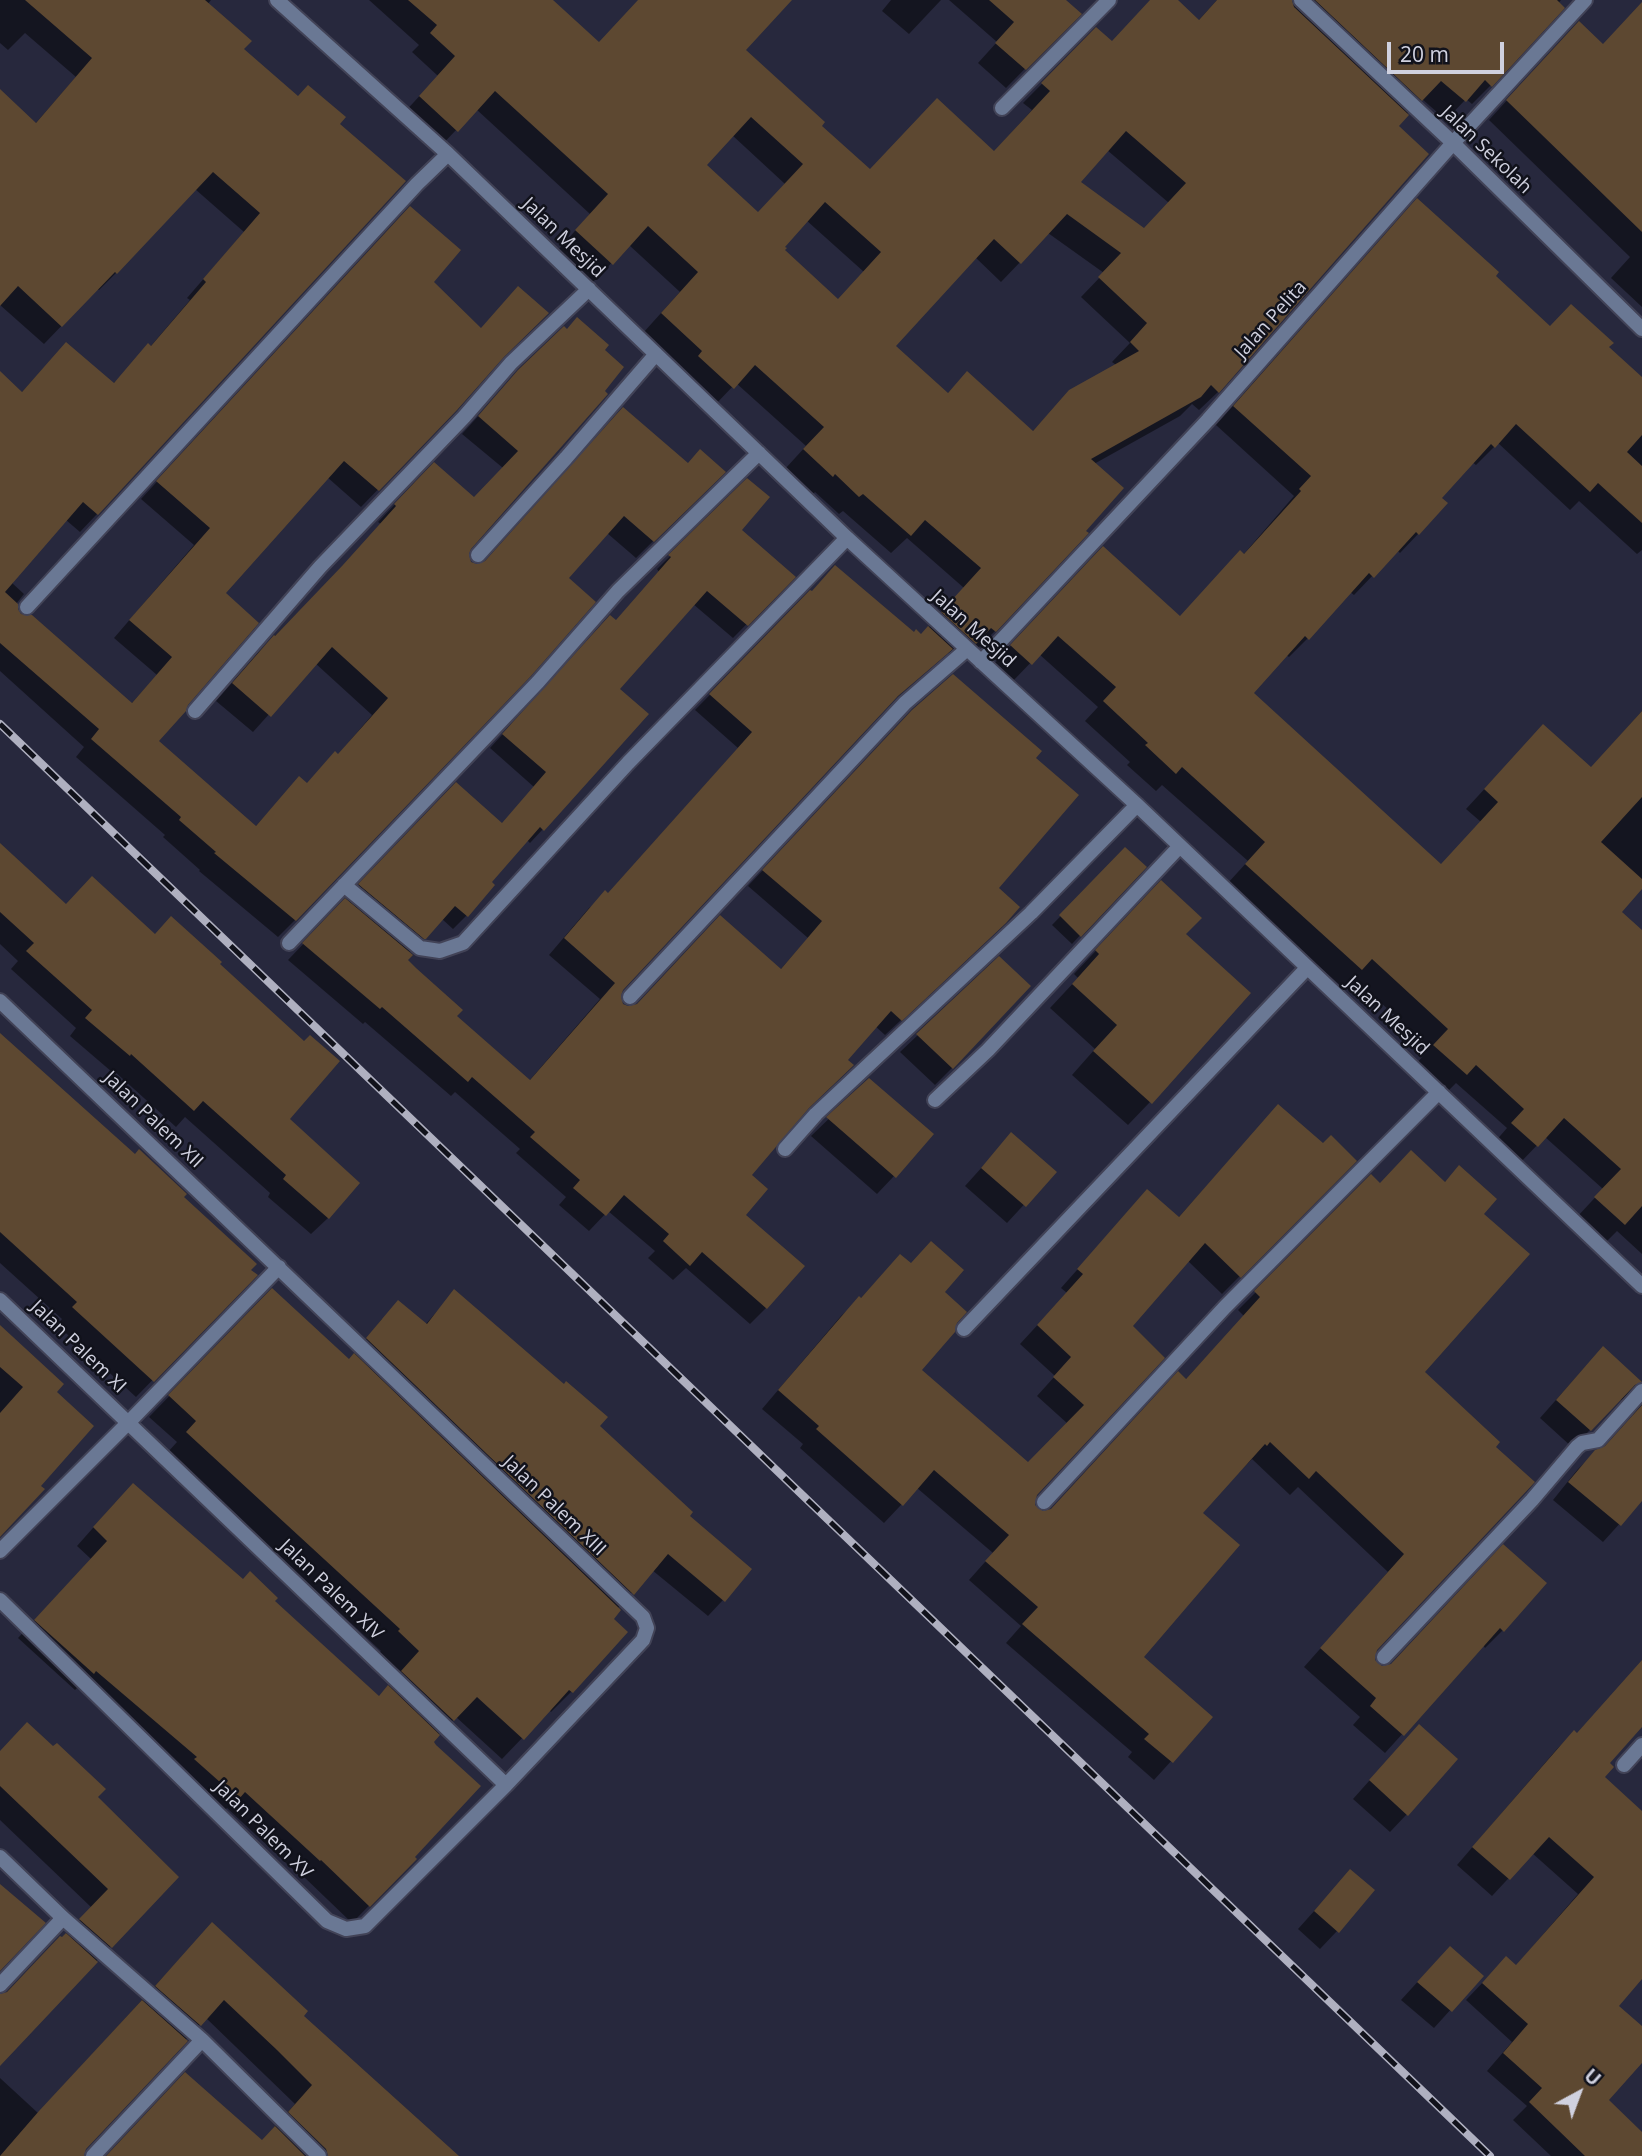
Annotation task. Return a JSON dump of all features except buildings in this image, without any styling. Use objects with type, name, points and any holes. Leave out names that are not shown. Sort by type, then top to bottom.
[{"type":"street","name":"Jalan Mesjid","points":[[276,0],[448,154],[847,538],[1180,846],[1642,1286]]},
{"type":"street","points":[[1002,108],[1109,0]]},
{"type":"street","name":"Jalan Sekolah","points":[[1301,0],[1453,143],[1642,329]]},
{"type":"street","name":"Jalan Pelita","points":[[982,662],[1208,420],[1453,143],[1585,0]]},
{"type":"street","points":[[27,607],[407,194],[448,154]]},
{"type":"street","points":[[195,711],[320,567],[464,417],[519,355],[589,289]]},
{"type":"street","points":[[478,555],[656,354]]},
{"type":"street","points":[[289,943],[538,682],[618,591],[759,453]]},
{"type":"street","points":[[344,885],[420,948],[440,951],[463,943],[628,763],[847,538]]},
{"type":"street","points":[[630,997],[905,703],[966,650]]},
{"type":"street","points":[[785,1149],[816,1114],[1031,913],[1136,805]]},
{"type":"street","points":[[934,1100],[988,1050],[1180,846]]},
{"type":"street","points":[[964,1329],[1307,968]]},
{"type":"street","name":"Jalan Palem XII","points":[[0,1001],[279,1266]]},
{"type":"street","points":[[1044,1502],[1225,1307],[1439,1092]]},
{"type":"street","points":[[0,1551],[279,1266]]},
{"type":"street","name":"Jalan Palem XIII","points":[[279,1266],[643,1617],[647,1628],[643,1640],[506,1785]]},
{"type":"street","name":"Jalan Palem XI","points":[[0,1300],[129,1422]]},
{"type":"street","points":[[1384,1657],[1532,1500],[1577,1447],[1582,1443],[1598,1440],[1642,1391]]},
{"type":"street","name":"Jalan Palem XIV","points":[[129,1422],[506,1785]]},
{"type":"street","name":"Jalan Palem XV","points":[[0,1600],[327,1921],[346,1928],[365,1926],[506,1785]]},
{"type":"street","points":[[1624,1765],[1642,1745]]},
{"type":"street","points":[[0,1857],[63,1918],[202,2039],[319,2156]]},
{"type":"street","points":[[0,1985],[63,1918]]},
{"type":"street","points":[[93,2156],[202,2039]]},
{"type":"railway","points":[[0,724],[1490,2156]]}]
